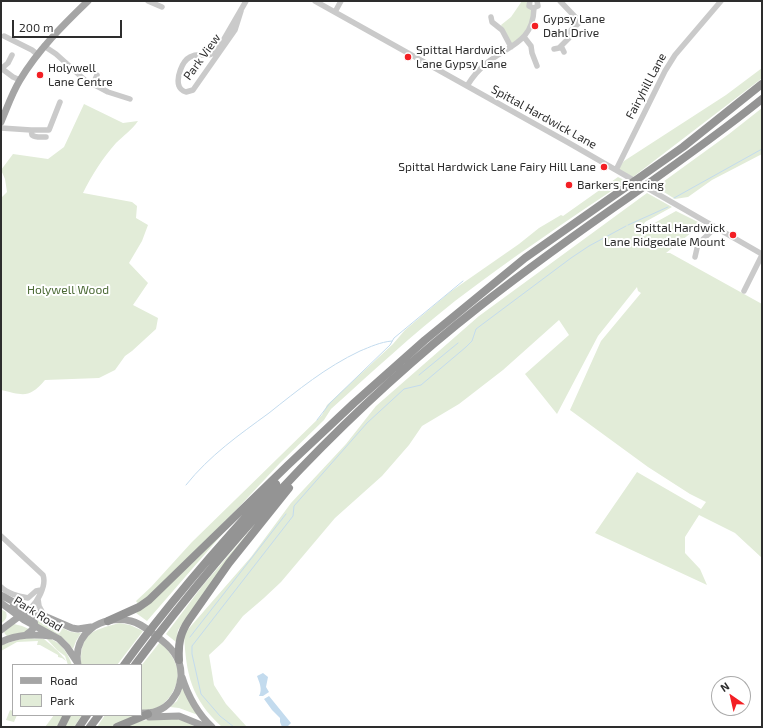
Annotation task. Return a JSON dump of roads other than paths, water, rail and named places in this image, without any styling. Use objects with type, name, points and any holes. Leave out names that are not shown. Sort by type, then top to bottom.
[{"type":"highway","points":[[104,622],[139,607],[149,600],[288,465],[392,369],[525,258],[683,147],[762,84]]},
{"type":"highway","points":[[136,664],[230,546],[267,505],[325,444],[390,383],[478,308],[539,261],[705,144],[762,99]]},
{"type":"highway","points":[[125,664],[157,620],[203,564],[320,436]]},
{"type":"highway","points":[[178,660],[180,636],[189,620],[229,564],[325,444]]},
{"type":"highway","points":[[61,727],[66,716]]},
{"type":"highway","points":[[79,727],[86,716]]},
{"type":"highway","points":[[90,727],[98,716]]},
{"type":"highway","points":[[117,727],[141,716]]},
{"type":"main road","points":[[1,122],[20,80],[37,54],[88,1]]},
{"type":"main road","name":"Park Road","points":[[2,598],[8,609],[24,613],[44,615],[72,628],[83,629],[93,627]]},
{"type":"main road","name":"Park Road","points":[[2,598],[24,613],[35,626],[59,639],[67,647],[76,664]]},
{"type":"main road","points":[[8,609],[8,618],[2,630],[4,640],[27,634],[53,636]]},
{"type":"main road","points":[[2,630],[24,613]]},
{"type":"main road","points":[[54,620],[78,624],[125,620],[141,625],[165,642],[174,651],[190,698],[210,727]]},
{"type":"main road","points":[[76,664],[77,652],[80,642],[85,634],[93,627],[104,622]]},
{"type":"main road","points":[[27,634],[33,630],[35,626]]},
{"type":"main road","points":[[148,713],[169,704],[180,686],[181,671]]},
{"type":"main road","points":[[148,713],[172,711],[186,713],[210,727]]},
{"type":"main road","points":[[132,720],[160,716],[180,716],[210,727]]},
{"type":"street","points":[[148,1],[156,3],[162,7]]},
{"type":"street","name":"Park View","points":[[241,11],[235,30],[193,90],[186,92],[182,90],[179,86],[178,80],[186,60],[196,55],[210,56],[215,53],[246,1]]},
{"type":"street","name":"Spittal Hardwick Lane","points":[[314,1],[616,170],[762,255]]},
{"type":"street","points":[[335,12],[341,1]]},
{"type":"street","points":[[530,1],[529,6],[538,3]]},
{"type":"street","points":[[554,49],[562,49],[569,38],[568,33],[580,22],[560,1]]},
{"type":"street","name":"Fairyhill Lane","points":[[616,170],[665,71],[675,55],[721,1]]},
{"type":"street","points":[[467,86],[478,70],[524,37],[533,23],[538,3]]},
{"type":"street","points":[[490,18],[494,24],[502,30],[511,47]]},
{"type":"street","points":[[4,36],[37,54]]},
{"type":"street","points":[[524,37],[531,46],[534,65]]},
{"type":"street","points":[[44,46],[56,54],[86,81],[108,92],[130,99]]},
{"type":"street","points":[[12,55],[8,63],[1,68],[13,77],[20,80]]},
{"type":"street","points":[[93,84],[97,75]]},
{"type":"street","points":[[1,128],[49,130],[60,102]]},
{"type":"street","points":[[31,130],[32,134],[38,138],[46,137]]},
{"type":"street","points":[[695,257],[698,244],[716,227]]},
{"type":"street","points":[[744,292],[762,255]]},
{"type":"street","points":[[1,536],[43,574],[44,578],[38,598],[24,613]]},
{"type":"street","name":"Park Road","points":[[1,588],[13,595],[19,595],[25,598],[28,598],[36,591],[41,590]]},
{"type":"street","points":[[38,598],[39,606],[44,615]]},
{"type":"water","points":[[263,673],[268,677],[266,687],[269,692],[263,696],[259,696],[261,688],[257,676]]},
{"type":"water","points":[[269,696],[291,723],[287,727],[282,727],[280,718],[264,699]]},
{"type":"waterway","points":[[674,198],[762,149]]},
{"type":"waterway","points":[[628,225],[668,207]]},
{"type":"waterway","points":[[234,727],[220,716],[201,694],[192,654],[192,646],[293,516],[294,506],[367,423],[404,389],[421,385],[472,341],[476,329],[571,258],[589,246],[626,226]]},
{"type":"waterway","points":[[317,420],[330,403],[390,345],[394,338],[463,281]]},
{"type":"waterway","points":[[186,485],[195,474],[225,446],[313,379],[360,351],[392,341]]},
{"type":"waterway","points":[[419,375],[458,343]]},
{"type":"waterway","points":[[190,637],[286,514]]},
{"type":"place","name":"Gypsy Lane Dahl Drive","points":[[535,26]]},
{"type":"place","name":"Spittal Hardwick Lane Gypsy Lane","points":[[408,57]]},
{"type":"place","name":"Holywell Lane Centre","points":[[40,75]]},
{"type":"place","name":"Spittal Hardwick Lane Fairy Hill Lane","points":[[604,167]]},
{"type":"place","name":"Barkers Fencing","points":[[569,185]]},
{"type":"place","name":"Spittal Hardwick Lane Ridgedale Mount","points":[[733,235]]},
{"type":"park label","name":"Holywell Wood","points":[[68,290]]}]
